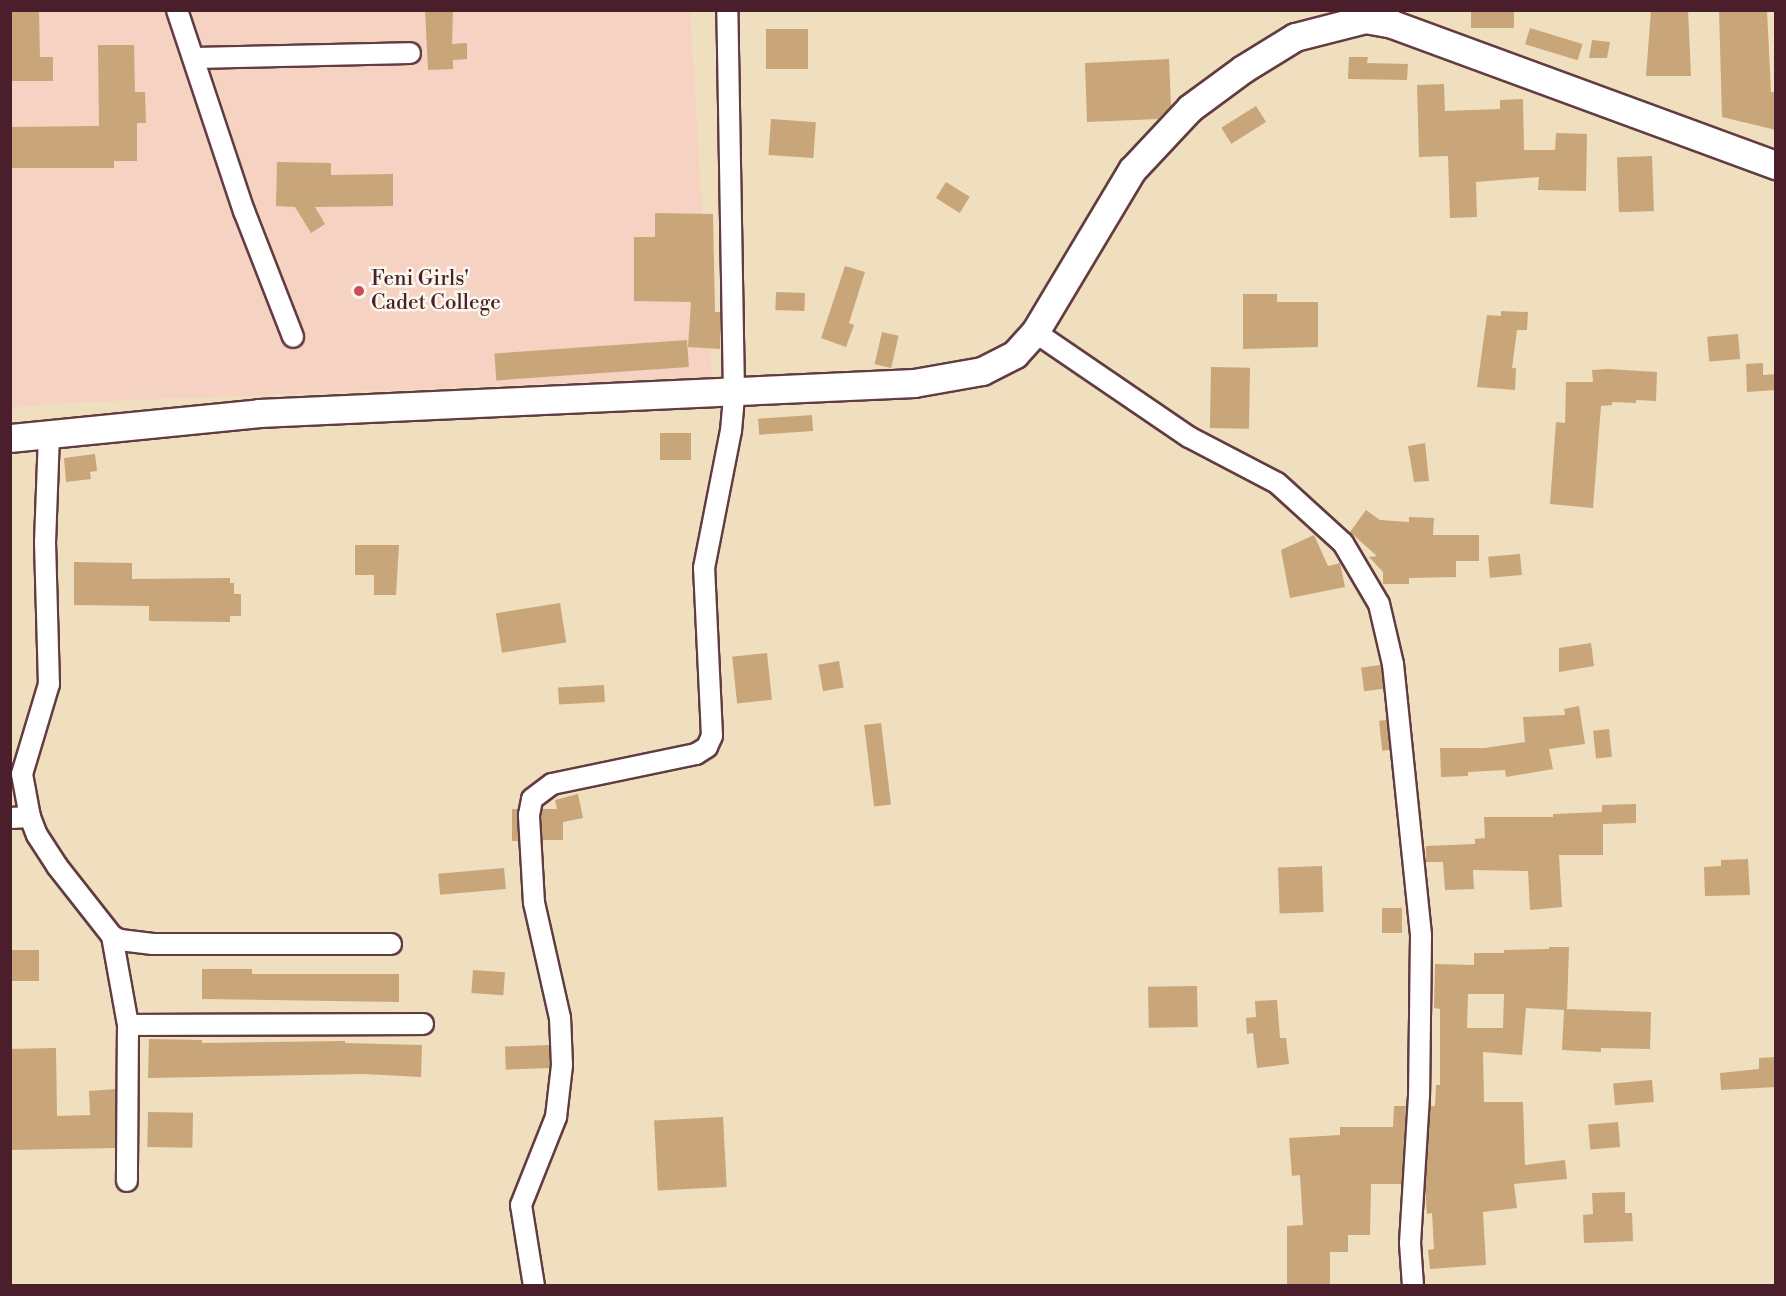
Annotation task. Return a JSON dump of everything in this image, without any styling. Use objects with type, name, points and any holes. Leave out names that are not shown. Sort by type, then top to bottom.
[{"type":"main road","points":[[10,438],[259,413],[914,383],[982,371],[1015,354],[1035,333],[1132,170],[1190,108],[1243,69],[1295,37],[1365,15],[1776,165]]},
{"type":"street","points":[[177,10],[243,211],[293,337]]},
{"type":"street","points":[[534,1286],[521,1205],[556,1117],[562,1065],[560,1018],[534,903],[529,815],[532,799],[552,784],[696,754],[707,747],[712,736],[704,568],[731,431],[734,393],[727,10]]},
{"type":"street","points":[[194,58],[410,53]]},
{"type":"street","points":[[1035,333],[1189,437],[1277,483],[1343,543],[1379,604],[1393,664],[1420,936],[1419,1095],[1410,1243],[1413,1286]]},
{"type":"street","points":[[49,434],[45,542],[49,684],[22,774],[20,818],[37,835],[57,866],[112,936],[128,1026],[127,1181]]},
{"type":"street","points":[[112,936],[129,942],[153,945],[391,944]]},
{"type":"street","points":[[128,1026],[423,1024]]},
{"type":"shaded area","name":"Feni Girls' Cadet College","points":[[10,11],[690,11],[712,377],[60,403],[11,408]]},
{"type":"building","points":[[10,10],[39,10],[40,57],[53,57],[53,81],[10,81]]},
{"type":"building","points":[[425,10],[453,10],[452,44],[467,43],[467,59],[453,60],[453,69],[428,70]]},
{"type":"building","points":[[1471,10],[1514,10],[1514,28],[1471,28]]},
{"type":"building","points":[[1651,10],[1688,10],[1691,76],[1646,76]]},
{"type":"building","points":[[1719,10],[1767,10],[1771,92],[1775,92],[1776,130],[1722,117]]},
{"type":"building","points":[[1530,28],[1583,44],[1578,60],[1525,44]]},
{"type":"building","points":[[766,29],[808,29],[808,69],[766,69]]},
{"type":"building","points":[[1592,40],[1610,42],[1607,58],[1589,58]]},
{"type":"building","points":[[98,45],[134,45],[135,92],[145,92],[146,123],[137,123],[137,161],[114,161],[114,168],[10,168],[10,127],[99,126]]},
{"type":"building","points":[[1349,57],[1368,57],[1367,63],[1408,64],[1407,80],[1348,79]]},
{"type":"building","points":[[1169,59],[1171,106],[1158,119],[1087,122],[1085,63]]},
{"type":"building","points":[[1444,84],[1445,111],[1500,109],[1500,100],[1523,99],[1524,150],[1555,150],[1556,133],[1587,134],[1586,191],[1538,190],[1539,177],[1476,182],[1477,217],[1450,218],[1448,156],[1419,157],[1417,85]]},
{"type":"building","points":[[1256,106],[1266,122],[1231,144],[1221,128]]},
{"type":"building","points":[[771,119],[816,122],[813,158],[768,155]]},
{"type":"building","points":[[1652,156],[1654,211],[1619,212],[1617,157]]},
{"type":"building","points":[[277,162],[331,163],[331,175],[393,174],[393,206],[315,207],[325,224],[311,233],[295,207],[276,206]]},
{"type":"building","points":[[946,182],[970,197],[960,213],[936,198]]},
{"type":"building","points":[[655,213],[713,214],[715,312],[721,312],[720,349],[688,347],[691,302],[634,301],[634,237],[655,237]]},
{"type":"building","points":[[845,266],[865,272],[849,323],[854,325],[846,347],[821,338]]},
{"type":"building","points":[[776,292],[805,293],[804,311],[775,310]]},
{"type":"building","points":[[1243,294],[1277,294],[1277,302],[1318,302],[1318,347],[1243,349]]},
{"type":"building","points":[[1501,311],[1528,312],[1527,330],[1517,330],[1512,368],[1516,368],[1515,390],[1477,387],[1487,315],[1501,316]]},
{"type":"building","points":[[882,332],[899,336],[891,368],[875,364]]},
{"type":"building","points":[[1738,334],[1740,359],[1709,362],[1707,337]]},
{"type":"building","points":[[687,340],[689,367],[496,380],[494,353]]},
{"type":"building","points":[[1763,363],[1763,375],[1776,374],[1776,390],[1747,392],[1746,364]]},
{"type":"building","points":[[1211,367],[1250,368],[1249,429],[1210,428]]},
{"type":"building","points":[[1592,370],[1657,372],[1656,401],[1612,402],[1612,405],[1601,406],[1593,508],[1550,504],[1556,422],[1565,423],[1566,382],[1593,382]]},
{"type":"building","points":[[812,415],[813,431],[759,435],[758,419]]},
{"type":"building","points":[[660,433],[691,433],[691,460],[660,460]]},
{"type":"building","points":[[1425,443],[1429,481],[1414,482],[1408,446]]},
{"type":"building","points":[[95,454],[97,471],[90,472],[91,479],[66,482],[64,458]]},
{"type":"building","points":[[1366,510],[1380,520],[1409,522],[1409,517],[1434,518],[1433,535],[1479,535],[1479,561],[1456,561],[1456,577],[1409,578],[1409,584],[1383,584],[1383,572],[1369,557],[1377,556],[1350,532]]},
{"type":"building","points":[[1314,535],[1328,566],[1340,563],[1345,587],[1290,598],[1281,550]]},
{"type":"building","points":[[355,545],[399,545],[396,595],[374,595],[374,575],[355,575]]},
{"type":"building","points":[[1520,554],[1522,575],[1490,578],[1488,557]]},
{"type":"building","points":[[74,562],[132,563],[132,579],[230,578],[230,583],[234,583],[234,594],[241,594],[241,616],[230,616],[230,622],[149,621],[149,606],[74,605]]},
{"type":"building","points":[[560,603],[566,643],[502,653],[496,613]]},
{"type":"building","points":[[1591,643],[1594,666],[1559,672],[1559,648]]},
{"type":"building","points":[[767,653],[772,700],[737,703],[732,657]]},
{"type":"building","points":[[839,661],[844,688],[823,691],[818,665]]},
{"type":"building","points":[[1381,665],[1384,689],[1364,691],[1361,667]]},
{"type":"building","points":[[604,685],[605,702],[559,704],[558,687]]},
{"type":"building","points":[[1579,706],[1585,744],[1549,749],[1553,769],[1506,777],[1505,770],[1468,772],[1468,776],[1441,777],[1440,748],[1485,748],[1525,742],[1523,717],[1565,715],[1564,709]]},
{"type":"building","points":[[1387,720],[1390,750],[1382,751],[1379,721]]},
{"type":"building","points":[[881,723],[891,804],[874,806],[864,725]]},
{"type":"building","points":[[1609,729],[1612,757],[1596,759],[1593,731]]},
{"type":"building","points":[[578,794],[583,818],[563,822],[563,840],[542,840],[542,809],[557,809],[555,800]]},
{"type":"building","points":[[1636,804],[1636,823],[1603,824],[1603,855],[1559,855],[1562,907],[1530,910],[1528,871],[1473,870],[1474,889],[1445,890],[1443,862],[1426,862],[1426,846],[1475,844],[1475,839],[1485,838],[1484,817],[1553,817],[1553,814],[1602,812],[1602,805]]},
{"type":"building","points":[[512,809],[518,809],[518,841],[512,841]]},
{"type":"building","points":[[1748,859],[1750,895],[1705,896],[1704,867],[1721,866],[1721,860]]},
{"type":"building","points":[[1322,866],[1324,912],[1280,914],[1278,868]]},
{"type":"building","points":[[504,868],[506,889],[440,895],[438,874]]},
{"type":"building","points":[[1382,908],[1402,908],[1402,933],[1382,933]]},
{"type":"building","points":[[1549,947],[1569,947],[1567,1009],[1651,1012],[1650,1049],[1601,1048],[1601,1052],[1562,1050],[1564,1010],[1526,1008],[1522,1055],[1483,1052],[1484,1102],[1523,1102],[1525,1165],[1565,1160],[1567,1179],[1514,1184],[1517,1208],[1483,1212],[1486,1265],[1430,1269],[1428,1250],[1434,1249],[1432,1213],[1427,1214],[1425,1189],[1430,1106],[1435,1106],[1436,1085],[1440,1085],[1440,1009],[1434,1008],[1435,964],[1474,965],[1474,953],[1549,949]],"holes":[[[1468,994],[1504,994],[1503,1028],[1467,1028]]]},
{"type":"building","points":[[10,950],[39,950],[39,981],[10,981]]},
{"type":"building","points":[[202,969],[252,969],[252,974],[399,974],[399,1002],[202,999]]},
{"type":"building","points":[[473,970],[505,972],[503,995],[471,993]]},
{"type":"building","points":[[1197,986],[1198,1027],[1149,1028],[1148,987]]},
{"type":"building","points":[[1277,1000],[1280,1038],[1286,1038],[1289,1064],[1257,1068],[1253,1033],[1247,1034],[1246,1018],[1256,1017],[1255,1001]]},
{"type":"building","points":[[149,1039],[202,1040],[202,1043],[345,1041],[345,1043],[422,1045],[421,1077],[363,1074],[148,1078]]},
{"type":"building","points":[[549,1045],[550,1068],[506,1070],[505,1047]]},
{"type":"building","points":[[56,1048],[57,1116],[90,1115],[89,1091],[116,1089],[115,1148],[10,1150],[10,1049]]},
{"type":"building","points":[[1776,1057],[1776,1087],[1721,1090],[1720,1073],[1759,1069],[1759,1058]]},
{"type":"building","points":[[1652,1080],[1654,1102],[1615,1105],[1613,1083]]},
{"type":"building","points":[[1394,1106],[1406,1106],[1402,1184],[1371,1184],[1370,1235],[1348,1235],[1348,1252],[1330,1252],[1330,1286],[1287,1286],[1287,1226],[1303,1225],[1300,1175],[1292,1176],[1289,1138],[1340,1135],[1340,1127],[1393,1127]]},
{"type":"building","points":[[148,1112],[193,1113],[192,1148],[147,1147]]},
{"type":"building","points":[[723,1117],[727,1187],[658,1191],[654,1121]]},
{"type":"building","points":[[1618,1122],[1620,1147],[1590,1150],[1588,1125]]},
{"type":"building","points":[[1625,1192],[1625,1213],[1632,1213],[1633,1241],[1584,1243],[1583,1215],[1593,1214],[1592,1193]]},
{"type":"place","name":"Feni Girls' Cadet College","points":[[359,291]]}]
